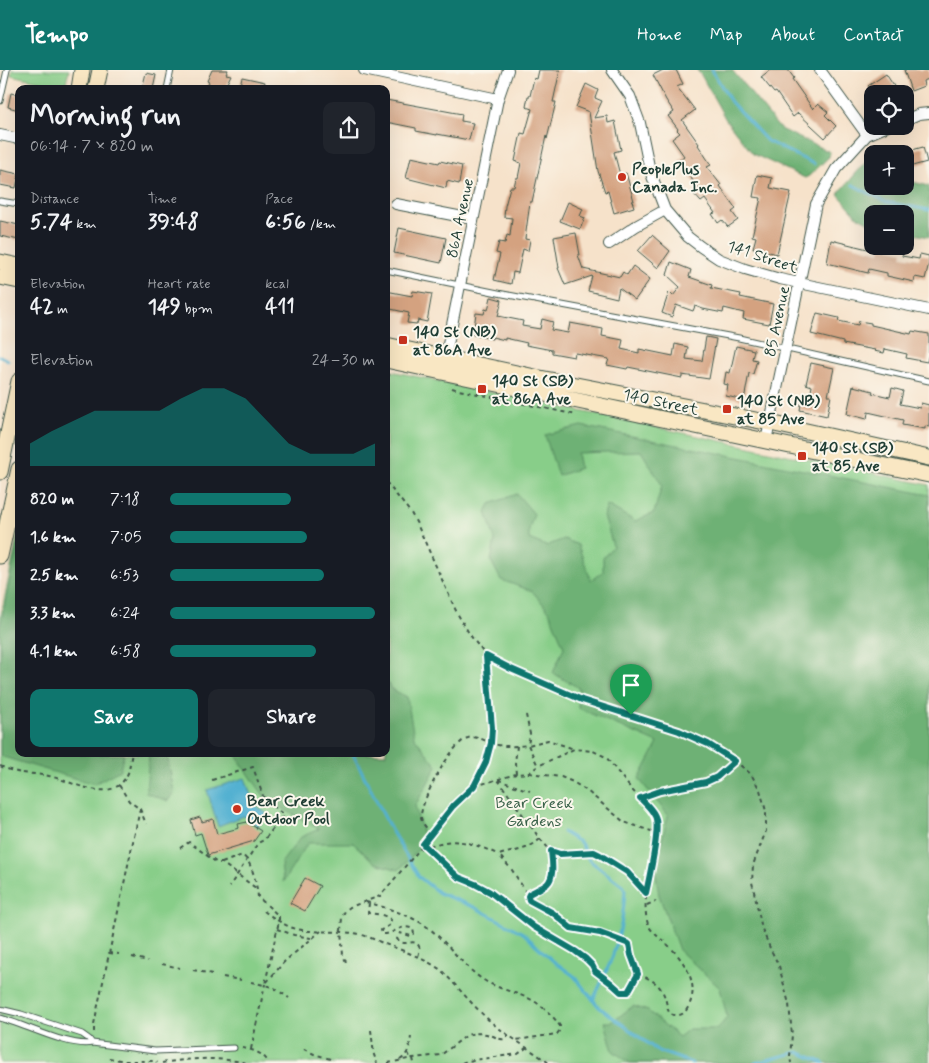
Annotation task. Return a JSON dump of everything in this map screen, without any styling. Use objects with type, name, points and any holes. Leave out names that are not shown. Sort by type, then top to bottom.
[{"type":"main road","points":[[80,85],[82,70]]},
{"type":"main road","points":[[97,85],[100,70]]},
{"type":"main road","points":[[0,262],[15,265]]},
{"type":"main road","points":[[0,278],[15,281]]},
{"type":"main road","name":"140 Street","points":[[390,346],[444,365],[766,441],[929,474]]},
{"type":"main road","name":"140 Street","points":[[390,360],[444,365],[544,379],[770,423],[929,458]]},
{"type":"main road","points":[[0,472],[3,446],[15,398]]},
{"type":"main road","points":[[0,556],[15,487]]},
{"type":"street","points":[[364,70],[498,98]]},
{"type":"street","name":"86A Avenue","points":[[444,365],[498,98],[508,70]]},
{"type":"street","name":"141 Street","points":[[612,70],[630,96],[640,123],[650,171],[665,210],[688,237],[701,247],[719,259],[745,270],[800,284],[929,310]]},
{"type":"street","points":[[820,70],[864,131]]},
{"type":"street","points":[[914,116],[929,113]]},
{"type":"street","points":[[0,135],[15,138]]},
{"type":"street","name":"85 Avenue","points":[[766,441],[816,204],[836,169],[867,135]]},
{"type":"street","points":[[396,204],[474,219]]},
{"type":"street","points":[[609,244],[665,210]]},
{"type":"lane","points":[[0,101],[6,70]]},
{"type":"lane","points":[[168,85],[170,70]]},
{"type":"lane","points":[[0,201],[15,203]]},
{"type":"lane","points":[[390,271],[460,286],[729,336],[929,381]]},
{"type":"lane","points":[[0,1009],[82,1034],[92,1043]]},
{"type":"lane","points":[[0,1018],[78,1044],[92,1043],[155,1051],[234,1048]]},
{"type":"path","points":[[390,487],[411,513],[457,614],[486,656],[582,700],[686,734],[708,744],[735,761],[751,774],[760,790],[766,811],[766,831],[753,865],[752,882],[762,929],[779,966],[788,1004],[792,1035],[791,1063]]},
{"type":"path","points":[[425,846],[453,806],[474,786],[486,762],[491,743],[492,728],[486,656]]},
{"type":"path","points":[[526,715],[530,734],[528,745],[538,766]]},
{"type":"path","points":[[432,835],[422,822],[422,810],[430,789],[445,761],[459,744],[467,738],[476,738],[498,745],[517,746],[548,740],[574,749],[592,751],[606,756],[656,817],[657,833],[646,893],[647,918],[651,930],[686,966],[690,975],[693,993],[686,1011],[682,1015],[670,1014],[659,986],[649,978],[638,974]]},
{"type":"path","points":[[516,774],[517,746]]},
{"type":"path","points":[[529,773],[538,766],[574,749]]},
{"type":"path","points":[[0,766],[20,773],[49,776],[80,787],[101,791],[119,785],[128,772],[131,757]]},
{"type":"path","points":[[640,798],[660,791],[706,782],[717,777],[735,761]]},
{"type":"path","points":[[212,780],[253,767],[264,800],[284,815],[264,840],[258,842],[229,886]]},
{"type":"path","points":[[474,786],[516,774],[529,773],[561,777],[587,791],[624,822],[657,833]]},
{"type":"path","points":[[498,780],[530,791]]},
{"type":"path","points":[[498,780],[540,839],[551,851],[560,854],[594,852],[627,872],[646,893]]},
{"type":"path","points":[[119,785],[129,801],[140,809],[146,824]]},
{"type":"path","points":[[94,1035],[94,1024],[140,809]]},
{"type":"path","points":[[499,855],[526,849],[540,839]]},
{"type":"path","points":[[180,848],[189,842],[217,863],[222,863],[242,855],[247,858],[256,883],[258,897],[279,916],[251,1049]]},
{"type":"path","points":[[346,962],[341,931],[342,917],[345,911],[350,907],[380,896],[419,850],[425,846],[447,842],[466,843],[481,846],[499,855],[512,870],[529,900],[553,913],[571,928],[600,933],[627,942],[630,945],[631,955],[638,974],[630,990],[621,992],[595,971],[586,959],[534,927],[490,892],[458,877],[425,846]]},
{"type":"path","points":[[528,896],[548,883],[553,866],[551,851]]},
{"type":"path","points":[[222,863],[257,889]]},
{"type":"path","points":[[650,875],[656,876]]},
{"type":"path","points":[[646,905],[656,900]]},
{"type":"path","points":[[366,902],[423,924],[440,938],[478,976],[497,987],[531,1000],[543,1007],[560,1026],[557,1034],[516,1040]]},
{"type":"path","points":[[369,903],[368,912],[386,916],[391,921],[390,925],[381,930],[382,934],[389,934],[404,927],[413,929],[414,933],[412,935],[400,933],[397,939],[402,943],[418,943],[420,949],[418,957]]},
{"type":"path","points":[[264,911],[292,928],[355,933],[418,957],[442,970],[490,1021],[548,1063]]},
{"type":"path","points":[[277,929],[312,938]]},
{"type":"path","points":[[264,984],[321,930]]},
{"type":"path","points":[[109,952],[119,954]]},
{"type":"path","points":[[132,957],[148,961]]},
{"type":"path","points":[[162,964],[180,968]]},
{"type":"path","points":[[193,970],[212,974]]},
{"type":"path","points":[[223,977],[240,980]]},
{"type":"path","points":[[251,982],[272,987],[289,998]]},
{"type":"path","points":[[371,1030],[374,1055],[377,1063]]},
{"type":"path","points":[[388,1063],[441,1055],[472,1033],[490,1035],[501,1039],[509,1036]]},
{"type":"path","points":[[398,1061],[408,1051],[412,1036]]},
{"type":"path","points":[[462,1063],[518,1054],[526,1047]]},
{"type":"path","points":[[242,1048],[257,1051],[269,1063]]},
{"type":"path","points":[[304,1049],[334,1060]]},
{"type":"path","points":[[408,1051],[408,1056],[413,1058]]},
{"type":"path","points":[[109,1058],[124,1061],[155,1062]]},
{"type":"path","points":[[413,1058],[414,1063]]},
{"type":"path","points":[[162,1063],[211,1059],[235,1060],[247,1063]]},
{"type":"green space","points":[[12,70],[69,70],[65,85],[56,85],[11,75]]},
{"type":"green space","points":[[697,70],[732,70],[780,129],[830,152],[829,157],[805,178],[753,154],[726,120]]},
{"type":"green space","points":[[864,164],[864,195],[914,195],[914,182],[929,186],[929,237],[914,234],[914,205],[864,205],[864,220],[858,217],[838,194]]},
{"type":"green space","name":"Bear Creek Gardens","points":[[390,371],[929,485],[929,1063],[0,1063],[0,619],[15,548],[15,757],[390,757]]},
{"type":"green space","points":[[581,426],[929,495],[929,1063],[630,1063],[613,1051],[605,1022],[612,1022],[633,1006],[648,1011],[679,1037],[689,1029],[718,1029],[727,1017],[720,988],[679,950],[659,895],[655,869],[668,815],[639,779],[658,743],[578,708],[579,688],[553,673],[564,647],[549,611],[532,591],[501,580],[491,561],[495,540],[486,512],[490,504],[517,494],[534,514],[529,529],[529,539],[546,546],[564,539],[578,545],[591,580],[603,572],[603,558],[613,546],[604,516],[607,505],[635,521],[654,513],[662,485],[641,451],[577,453],[580,468],[558,476],[545,435]]},
{"type":"green space","points":[[15,556],[15,757],[123,757],[120,770],[94,784],[0,756],[0,628]]},
{"type":"green space","points":[[390,687],[407,697],[414,737],[437,766],[415,806],[425,842],[399,870],[375,863],[353,843],[308,843],[283,882],[281,863],[301,837],[319,829],[266,799],[237,757],[390,757]]},
{"type":"green space","points":[[149,757],[168,757],[174,792],[168,801],[146,793]]},
{"type":"water","points":[[245,778],[254,804],[267,814],[258,826],[244,816],[218,826],[207,790]]},
{"type":"building","points":[[212,70],[228,70],[226,74],[231,75],[226,85],[208,85],[209,82],[207,81]]},
{"type":"building","points":[[539,70],[560,70],[553,102],[556,102],[547,139],[546,136],[532,202],[530,202],[525,239],[530,240],[528,251],[523,249],[518,273],[513,272],[511,284],[494,280],[500,254],[496,253],[499,242],[505,243],[507,235],[510,236],[512,218],[504,217],[505,206],[510,187],[514,187],[516,178],[518,178],[521,163],[515,161],[521,133],[525,134],[532,109],[526,107],[528,96],[530,96],[534,78],[537,79]]},
{"type":"building","points":[[663,70],[676,70],[683,84],[677,87],[695,110],[682,120],[711,165],[707,167],[736,209],[732,212],[738,220],[728,227],[722,220],[718,223],[712,214],[715,213],[705,199],[701,202],[693,193],[699,188],[679,160],[684,156],[672,139],[680,133],[668,116],[674,112],[653,75]]},
{"type":"building","points":[[770,70],[788,70],[813,109],[818,104],[828,112],[825,115],[836,126],[825,138],[798,113],[793,117],[776,92],[774,93],[761,77]]},
{"type":"building","points":[[904,70],[929,70],[929,79],[923,81],[924,86],[914,90],[914,85],[909,85]]},
{"type":"building","points":[[146,73],[156,75],[154,85],[143,85]]},
{"type":"building","points":[[886,74],[893,85],[870,85]]},
{"type":"building","points":[[242,77],[265,82],[264,85],[240,85]]},
{"type":"building","points":[[586,84],[598,90],[595,98],[602,101],[594,118],[607,116],[608,123],[615,121],[621,150],[614,152],[620,175],[626,173],[634,207],[614,213],[608,191],[605,192],[598,171],[589,112],[576,107]]},
{"type":"building","points":[[11,93],[15,94],[15,109],[8,107]]},
{"type":"building","points":[[390,101],[462,114],[461,121],[473,123],[469,140],[416,131],[416,128],[390,123]]},
{"type":"building","points":[[923,147],[927,162],[914,166],[914,150]]},
{"type":"building","points":[[411,157],[462,166],[459,184],[447,181],[446,188],[406,178]]},
{"type":"building","points":[[0,170],[15,173],[15,188],[0,185]]},
{"type":"building","points":[[757,175],[772,178],[770,188],[791,192],[777,254],[753,248],[756,237],[752,236],[761,198],[753,197]]},
{"type":"building","points":[[568,202],[583,209],[580,216],[585,218],[580,229],[560,221]]},
{"type":"building","points":[[0,221],[15,224],[15,239],[0,236]]},
{"type":"building","points":[[399,228],[446,238],[441,263],[394,253]]},
{"type":"building","points":[[576,233],[580,255],[578,255],[583,269],[620,277],[623,272],[627,275],[633,266],[650,279],[635,300],[619,288],[617,298],[588,291],[592,276],[565,285],[558,268],[554,237]]},
{"type":"building","points":[[652,235],[670,251],[658,268],[638,251]]},
{"type":"building","points":[[831,240],[864,248],[864,255],[902,255],[919,259],[920,254],[929,256],[925,279],[915,277],[914,282],[887,276],[887,273],[869,269],[868,273],[827,263]]},
{"type":"building","points":[[671,262],[691,270],[689,277],[712,285],[711,288],[741,294],[740,297],[773,304],[769,324],[743,319],[744,313],[724,308],[723,313],[695,306],[693,311],[676,305],[672,317],[662,313],[669,292],[673,296],[680,287],[667,275]]},
{"type":"building","points":[[413,291],[432,294],[427,322],[418,320],[417,324],[407,323],[409,313],[390,309],[390,292],[412,296]]},
{"type":"building","points":[[491,297],[502,300],[498,316],[523,321],[522,326],[540,329],[542,319],[553,322],[551,330],[568,333],[570,323],[603,329],[602,336],[623,340],[621,349],[639,353],[639,349],[673,356],[675,344],[688,347],[686,359],[702,361],[706,337],[716,339],[709,379],[682,375],[682,378],[628,367],[627,369],[607,365],[609,359],[575,353],[574,357],[552,353],[552,350],[526,345],[527,343],[505,338],[505,340],[492,337],[492,339],[473,335],[476,313],[484,314],[485,309],[488,310]]},
{"type":"building","points":[[817,313],[839,318],[838,321],[858,325],[859,321],[911,334],[912,331],[929,334],[927,362],[906,358],[907,354],[885,349],[884,353],[874,351],[811,334]]},
{"type":"building","points":[[736,346],[754,350],[752,359],[757,360],[753,374],[749,373],[744,400],[726,396],[728,385],[724,384],[726,372],[730,373]]},
{"type":"building","points":[[811,363],[834,368],[828,396],[831,396],[827,416],[800,410],[802,399],[809,401],[812,386],[806,384]]},
{"type":"building","points":[[853,386],[890,397],[892,388],[903,391],[900,404],[920,408],[921,403],[929,405],[929,427],[925,426],[925,429],[902,425],[903,420],[868,412],[867,419],[847,414]]},
{"type":"building","points":[[200,817],[202,822],[213,819],[217,834],[239,828],[238,824],[247,822],[261,831],[254,841],[208,855],[201,833],[195,835],[191,820]]},
{"type":"building","points":[[305,878],[320,886],[305,911],[290,903]]},
{"type":"waterway","points":[[712,70],[731,102],[767,141],[814,164]]},
{"type":"waterway","points":[[853,185],[886,202],[929,210]]},
{"type":"waterway","points":[[0,356],[8,360]]},
{"type":"waterway","points":[[354,757],[391,830],[419,877],[439,893],[474,907],[523,933],[552,960],[574,976],[599,1007],[658,1051],[692,1063]]},
{"type":"waterway","points":[[563,832],[581,843],[589,860],[623,886],[625,891],[617,943],[593,1000]]},
{"type":"waterway","points":[[755,1063],[798,1052],[824,1063]]},
{"type":"place","name":"PeoplePlus Canada Inc.","points":[[622,177]]},
{"type":"place","name":"140 St (NB) at 86A Ave","points":[[403,340]]},
{"type":"place","name":"140 St (SB) at 86A Ave","points":[[482,389]]},
{"type":"place","name":"140 St (NB) at 85 Ave","points":[[727,409]]},
{"type":"place","name":"140 St (SB) at 85 Ave","points":[[802,456]]},
{"type":"place","name":"Bear Creek Outdoor Pool","points":[[237,809]]},
{"type":"route","points":[[486,656],[582,700],[631,715],[692,736],[735,761],[717,777],[706,782],[660,791],[640,798],[654,813],[657,822],[657,833],[646,893],[627,872],[594,852],[560,854],[551,851],[553,866],[548,883],[528,896],[529,900],[553,913],[571,928],[600,933],[627,942],[630,945],[631,955],[638,974],[630,990],[623,993],[595,971],[586,959],[575,951],[534,927],[490,892],[458,877],[423,844],[453,806],[474,786],[486,762],[491,743],[492,728],[486,656]]}]
